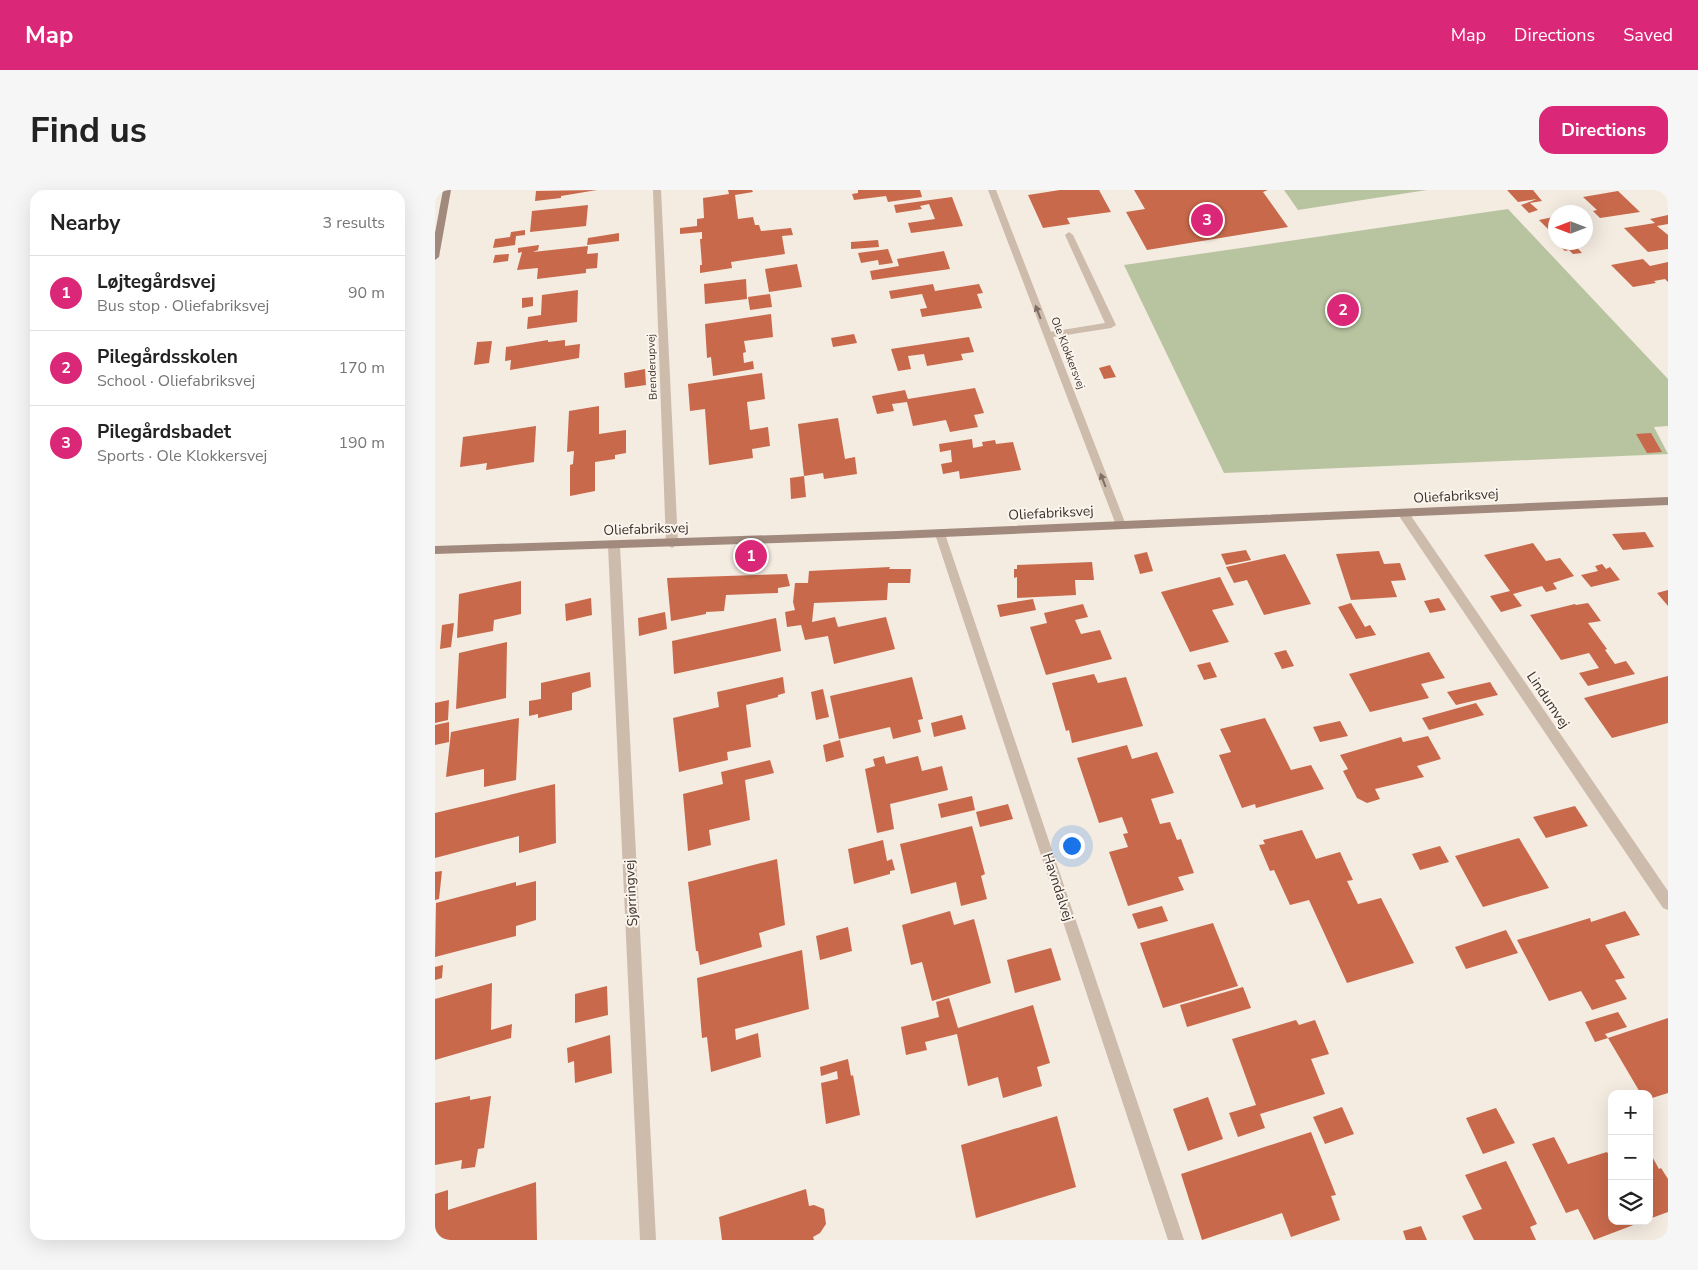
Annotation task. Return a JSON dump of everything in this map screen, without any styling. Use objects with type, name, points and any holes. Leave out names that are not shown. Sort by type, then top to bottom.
[{"type":"street","points":[[435,257],[447,190]]},
{"type":"street","name":"Brenderupvej","points":[[657,190],[672,544]]},
{"type":"street","name":"Ole Klokkersvej","points":[[991,190],[1121,525]]},
{"type":"street","points":[[1047,335],[1111,325],[1069,235]]},
{"type":"street","name":"Oliefabriksvej","points":[[435,550],[614,546],[940,534],[1668,501]]},
{"type":"street","name":"Lindumvej","points":[[1403,513],[1668,903]]},
{"type":"street","name":"Havndalvej","points":[[940,534],[1176,1240]]},
{"type":"street","name":"Sjørringvej","points":[[614,546],[649,1240]]},
{"type":"green space","points":[[1284,190],[1427,190],[1298,210]]},
{"type":"green space","points":[[1508,209],[1668,379],[1668,426],[1654,427],[1668,454],[1224,473],[1124,265]]},
{"type":"building","points":[[597,190],[561,196],[561,198],[535,201],[536,191]]},
{"type":"building","points":[[728,190],[752,190],[753,192],[735,195],[738,219],[753,217],[755,225],[759,225],[761,231],[791,228],[793,235],[782,236],[785,254],[731,262],[732,268],[700,273],[700,265],[702,265],[700,239],[702,239],[702,232],[680,234],[680,228],[697,226],[697,219],[704,218],[703,198],[729,194]]},
{"type":"building","points":[[858,190],[920,190],[922,197],[888,202],[886,196],[854,200],[852,194],[858,193]]},
{"type":"building","points":[[1060,190],[1099,190],[1111,212],[1067,218],[1070,224],[1043,228],[1028,195]]},
{"type":"building","points":[[1134,190],[1268,190],[1263,192],[1288,227],[1147,250],[1126,212],[1145,209]]},
{"type":"building","points":[[1507,190],[1533,190],[1542,201],[1530,203],[1538,210],[1529,213],[1521,205],[1537,199],[1518,202]]},
{"type":"building","points":[[1618,191],[1640,212],[1600,218],[1593,211],[1597,210],[1593,205],[1583,197]]},
{"type":"building","points":[[952,197],[963,226],[911,233],[908,223],[935,219],[929,204],[920,206],[922,209],[896,213],[894,205]]},
{"type":"building","points":[[588,205],[586,226],[530,232],[532,211]]},
{"type":"building","points":[[1668,215],[1668,224],[1657,226],[1668,235],[1668,249],[1648,252],[1624,228],[1655,223],[1650,219]]},
{"type":"building","points":[[1548,218],[1548,229],[1539,220]]},
{"type":"building","points":[[525,230],[525,235],[516,236],[515,245],[493,248],[495,239],[510,237],[511,232]]},
{"type":"building","points":[[619,233],[619,241],[587,245],[588,238]]},
{"type":"building","points":[[878,240],[879,247],[851,249],[851,242]]},
{"type":"building","points":[[539,245],[538,250],[533,252],[588,246],[587,254],[598,253],[597,268],[586,269],[586,273],[537,279],[538,268],[517,270],[522,252],[518,253],[518,248]]},
{"type":"building","points":[[888,249],[893,263],[879,265],[878,260],[861,263],[858,253]]},
{"type":"building","points":[[1569,250],[1579,250],[1582,253],[1573,254]]},
{"type":"building","points":[[944,251],[950,269],[872,280],[870,271],[899,266],[897,259]]},
{"type":"building","points":[[509,254],[508,261],[493,263],[495,255]]},
{"type":"building","points":[[1643,259],[1650,266],[1668,262],[1668,282],[1665,279],[1654,281],[1656,283],[1633,287],[1611,265]]},
{"type":"building","points":[[797,264],[802,287],[769,292],[765,269]]},
{"type":"building","points":[[746,279],[747,299],[705,304],[704,284]]},
{"type":"building","points":[[933,284],[935,291],[979,284],[983,293],[977,294],[982,308],[922,317],[920,309],[927,308],[922,294],[891,299],[889,291]]},
{"type":"building","points":[[578,290],[577,322],[527,329],[528,317],[541,315],[542,295]]},
{"type":"building","points":[[770,294],[772,307],[750,310],[748,297]]},
{"type":"building","points":[[533,297],[533,306],[522,308],[522,298]]},
{"type":"building","points":[[771,314],[773,337],[744,341],[746,352],[743,353],[744,363],[753,361],[754,369],[713,376],[711,357],[707,358],[705,324]]},
{"type":"building","points":[[854,334],[857,343],[833,347],[831,338]]},
{"type":"building","points":[[969,337],[974,352],[961,354],[963,360],[927,366],[924,354],[908,356],[911,369],[898,371],[891,349]]},
{"type":"building","points":[[548,340],[548,342],[565,340],[565,346],[580,344],[579,358],[510,370],[511,360],[505,361],[506,347]]},
{"type":"building","points":[[492,341],[489,363],[474,365],[477,342]]},
{"type":"building","points":[[1110,365],[1116,377],[1104,379],[1099,368]]},
{"type":"building","points":[[645,369],[646,385],[625,388],[624,373]]},
{"type":"building","points":[[762,373],[765,399],[747,402],[750,430],[768,427],[770,446],[752,449],[753,458],[709,465],[705,409],[690,411],[688,384]]},
{"type":"building","points":[[975,388],[984,413],[974,415],[978,427],[950,432],[946,420],[913,426],[907,402],[892,404],[894,411],[877,414],[872,396],[905,390],[908,399]]},
{"type":"building","points":[[599,406],[599,434],[626,430],[626,453],[615,455],[615,459],[595,462],[595,491],[570,496],[570,465],[573,464],[574,451],[567,452],[569,411]]},
{"type":"building","points":[[838,418],[845,459],[855,457],[857,474],[824,479],[823,473],[804,476],[798,424]]},
{"type":"building","points":[[536,426],[534,462],[486,470],[487,463],[460,467],[463,437]]},
{"type":"building","points":[[1651,433],[1662,452],[1647,453],[1636,434]]},
{"type":"building","points":[[972,439],[973,448],[983,446],[982,442],[995,440],[996,444],[1013,442],[1021,470],[960,479],[959,471],[943,474],[941,464],[952,462],[951,450],[940,452],[939,444]]},
{"type":"building","points":[[804,476],[806,497],[791,499],[790,478]]},
{"type":"building","points":[[1645,532],[1654,547],[1623,550],[1612,534]]},
{"type":"building","points":[[1533,543],[1546,561],[1560,558],[1574,576],[1553,583],[1557,589],[1546,592],[1542,586],[1513,594],[1522,606],[1501,612],[1490,596],[1510,591],[1484,555]]},
{"type":"building","points":[[1246,550],[1251,560],[1226,565],[1221,554]]},
{"type":"building","points":[[1379,551],[1384,564],[1400,563],[1406,580],[1391,581],[1397,597],[1351,600],[1336,554]]},
{"type":"building","points":[[1147,552],[1153,571],[1140,574],[1134,555]]},
{"type":"building","points":[[1285,554],[1311,604],[1264,615],[1247,580],[1234,583],[1226,567]]},
{"type":"building","points":[[1092,562],[1094,580],[1075,580],[1076,595],[1017,598],[1017,577],[1014,578],[1014,569],[1017,569],[1017,565]]},
{"type":"building","points":[[1602,564],[1606,569],[1610,567],[1620,580],[1591,587],[1581,575],[1598,571],[1595,566]]},
{"type":"building","points":[[890,567],[889,569],[911,569],[910,583],[888,583],[887,600],[814,603],[812,622],[835,617],[838,627],[886,617],[895,649],[834,664],[828,636],[805,640],[801,625],[787,627],[785,612],[795,610],[793,602],[795,583],[808,583],[809,571]]},
{"type":"building","points":[[787,574],[790,586],[778,588],[778,593],[726,595],[724,611],[706,612],[706,614],[671,621],[667,578]]},
{"type":"building","points":[[1220,577],[1234,605],[1212,610],[1229,642],[1190,652],[1161,592]]},
{"type":"building","points":[[521,581],[521,614],[494,620],[493,631],[457,638],[459,594]]},
{"type":"building","points":[[1668,590],[1668,606],[1657,593]]},
{"type":"building","points":[[591,598],[592,615],[566,621],[565,604]]},
{"type":"building","points":[[1439,598],[1446,610],[1430,613],[1424,601]]},
{"type":"building","points":[[1033,599],[1036,610],[1000,617],[997,605]]},
{"type":"building","points":[[1351,603],[1365,627],[1370,625],[1376,635],[1356,639],[1338,607]]},
{"type":"building","points":[[1588,603],[1601,621],[1588,623],[1607,649],[1605,650],[1615,664],[1626,661],[1635,674],[1588,686],[1579,673],[1599,668],[1589,653],[1561,660],[1530,615],[1575,604]]},
{"type":"building","points":[[1083,604],[1088,617],[1075,620],[1081,634],[1100,630],[1112,659],[1046,675],[1030,627],[1047,623],[1044,613]]},
{"type":"building","points":[[665,612],[667,629],[639,636],[638,618]]},
{"type":"building","points":[[776,618],[781,651],[674,674],[672,641]]},
{"type":"building","points":[[454,623],[451,647],[440,649],[442,625]]},
{"type":"building","points":[[507,642],[506,698],[456,709],[459,653]]},
{"type":"building","points":[[1286,650],[1294,666],[1282,669],[1274,653]]},
{"type":"building","points":[[1429,652],[1445,678],[1421,684],[1429,698],[1370,712],[1349,674]]},
{"type":"building","points":[[1210,662],[1217,677],[1204,680],[1197,665]]},
{"type":"building","points":[[590,672],[591,687],[572,693],[572,710],[538,718],[538,714],[529,716],[529,701],[541,699],[541,683]]},
{"type":"building","points":[[1094,674],[1098,683],[1126,677],[1143,726],[1072,743],[1069,730],[1066,731],[1052,683]]},
{"type":"building","points":[[1668,676],[1668,723],[1612,738],[1584,698]]},
{"type":"building","points":[[783,677],[785,693],[778,695],[778,697],[746,705],[751,747],[727,752],[728,760],[679,772],[673,718],[719,707],[717,692]]},
{"type":"building","points":[[912,677],[923,719],[918,720],[921,732],[893,739],[890,727],[839,739],[830,696]]},
{"type":"building","points":[[1490,682],[1498,695],[1456,705],[1447,692]]},
{"type":"building","points":[[823,689],[829,717],[816,720],[811,692]]},
{"type":"building","points":[[449,700],[448,720],[435,723],[435,703]]},
{"type":"building","points":[[1476,703],[1484,715],[1429,730],[1422,718]]},
{"type":"building","points":[[962,715],[966,729],[934,737],[931,723]]},
{"type":"building","points":[[519,718],[516,780],[484,787],[484,769],[446,777],[451,732]]},
{"type":"building","points":[[1265,718],[1291,770],[1311,765],[1324,789],[1256,808],[1255,804],[1242,808],[1219,755],[1231,752],[1220,729]]},
{"type":"building","points":[[1340,721],[1348,736],[1320,742],[1313,727]]},
{"type":"building","points":[[449,722],[449,742],[435,745],[435,725]]},
{"type":"building","points":[[1428,736],[1441,759],[1417,766],[1424,777],[1375,789],[1380,799],[1367,803],[1357,798],[1343,771],[1348,769],[1340,755],[1401,737],[1403,742]]},
{"type":"building","points":[[840,740],[844,757],[826,762],[823,745]]},
{"type":"building","points":[[1127,745],[1132,759],[1157,752],[1174,793],[1151,799],[1160,824],[1170,822],[1177,840],[1181,839],[1194,873],[1178,877],[1184,890],[1128,906],[1109,852],[1128,847],[1123,834],[1128,833],[1122,817],[1099,823],[1077,758]]},
{"type":"building","points":[[884,756],[886,764],[918,756],[922,771],[942,766],[948,790],[890,804],[894,829],[877,833],[865,769],[875,766],[873,759]]},
{"type":"building","points":[[770,760],[774,773],[745,780],[750,820],[709,830],[711,845],[688,851],[683,794],[723,784],[721,772]]},
{"type":"building","points":[[555,784],[556,843],[519,853],[519,836],[435,858],[435,813]]},
{"type":"building","points":[[972,796],[975,810],[941,818],[938,804]]},
{"type":"building","points":[[1008,804],[1013,819],[980,827],[976,812]]},
{"type":"building","points":[[1575,806],[1588,826],[1546,838],[1533,817]]},
{"type":"building","points":[[972,826],[985,874],[981,876],[987,899],[961,906],[956,882],[911,894],[900,844]]},
{"type":"building","points":[[1302,830],[1316,859],[1340,852],[1353,880],[1347,881],[1358,904],[1381,898],[1414,963],[1347,983],[1309,900],[1290,905],[1274,870],[1270,871],[1259,845],[1265,844],[1263,840]]},
{"type":"building","points":[[1519,838],[1549,888],[1483,907],[1455,856]]},
{"type":"building","points":[[883,840],[887,861],[892,859],[895,870],[890,871],[890,874],[854,884],[848,849]]},
{"type":"building","points":[[1440,846],[1449,862],[1420,870],[1412,854]]},
{"type":"building","points":[[777,859],[785,925],[759,933],[762,947],[700,965],[698,951],[696,951],[688,882]]},
{"type":"building","points":[[442,871],[439,899],[435,900],[435,872]]},
{"type":"building","points":[[536,881],[536,920],[516,926],[516,936],[435,957],[436,903],[516,882],[516,886]]},
{"type":"building","points":[[1162,906],[1168,921],[1138,929],[1132,914]]},
{"type":"building","points":[[950,911],[954,925],[974,919],[991,983],[932,1001],[922,962],[911,965],[902,925]]},
{"type":"building","points":[[1625,911],[1640,935],[1605,945],[1625,978],[1615,980],[1627,999],[1592,1010],[1581,991],[1549,1001],[1517,940],[1590,918],[1591,922]]},
{"type":"building","points":[[1213,923],[1238,986],[1163,1008],[1140,943]]},
{"type":"building","points":[[848,927],[852,951],[820,960],[816,936]]},
{"type":"building","points":[[1506,930],[1518,953],[1466,969],[1455,947]]},
{"type":"building","points":[[1051,948],[1061,980],[1015,993],[1007,960]]},
{"type":"building","points":[[802,950],[809,1009],[735,1029],[736,1040],[758,1033],[761,1057],[711,1072],[707,1037],[702,1038],[697,978]]},
{"type":"building","points":[[443,965],[442,978],[435,980],[435,967]]},
{"type":"building","points":[[492,983],[491,1030],[512,1024],[511,1038],[435,1060],[435,999]]},
{"type":"building","points":[[607,986],[608,1015],[575,1023],[575,994]]},
{"type":"building","points":[[1243,987],[1251,1008],[1187,1027],[1180,1005]]},
{"type":"building","points":[[949,998],[958,1028],[1033,1005],[1050,1063],[1037,1067],[1042,1086],[1003,1098],[998,1077],[968,1086],[957,1034],[925,1042],[927,1050],[906,1055],[901,1027],[939,1017],[936,1002]]},
{"type":"building","points":[[1618,1012],[1627,1027],[1605,1034],[1608,1038],[1595,1042],[1585,1022]]},
{"type":"building","points":[[1668,1018],[1668,1093],[1653,1098],[1653,1090],[1639,1090],[1608,1038]]},
{"type":"building","points":[[1296,1020],[1299,1025],[1315,1020],[1329,1054],[1311,1059],[1325,1094],[1260,1114],[1265,1128],[1238,1137],[1229,1113],[1256,1105],[1232,1039]]},
{"type":"building","points":[[610,1035],[612,1073],[575,1083],[574,1061],[568,1063],[567,1048]]},
{"type":"building","points":[[848,1059],[851,1076],[853,1075],[860,1115],[826,1124],[821,1083],[838,1079],[837,1071],[821,1076],[820,1067]]},
{"type":"building","points":[[470,1096],[470,1100],[491,1096],[484,1148],[478,1149],[475,1167],[461,1169],[462,1160],[435,1165],[435,1103]]},
{"type":"building","points":[[1208,1097],[1223,1139],[1188,1151],[1173,1109]]},
{"type":"building","points":[[1342,1107],[1354,1134],[1325,1144],[1313,1117]]},
{"type":"building","points":[[1496,1108],[1515,1143],[1483,1154],[1466,1118]]},
{"type":"building","points":[[1057,1116],[1076,1187],[976,1218],[961,1145]]},
{"type":"building","points":[[1311,1132],[1336,1195],[1331,1196],[1340,1220],[1291,1237],[1282,1213],[1202,1240],[1181,1174]]},
{"type":"building","points":[[1554,1137],[1568,1164],[1607,1152],[1608,1225],[1633,1225],[1594,1240],[1578,1209],[1566,1213],[1532,1144]]},
{"type":"building","points":[[1653,1158],[1668,1179],[1668,1212],[1653,1218]]},
{"type":"building","points":[[1506,1161],[1537,1224],[1530,1227],[1536,1240],[1474,1240],[1462,1216],[1482,1209],[1465,1175]]},
{"type":"building","points":[[536,1182],[537,1240],[435,1240],[435,1194],[448,1190],[448,1210]]},
{"type":"building","points":[[806,1189],[809,1206],[814,1205],[824,1209],[826,1224],[820,1233],[813,1237],[814,1240],[722,1240],[719,1217]]},
{"type":"building","points":[[1421,1226],[1427,1240],[1406,1240],[1403,1231]]},
{"type":"place","name":"Pilegårdsbadet","points":[[1207,220]]},
{"type":"place","name":"Pilegårdsskolen","points":[[1343,310]]},
{"type":"place","name":"Løjtegårdsvej","points":[[751,556]]}]
